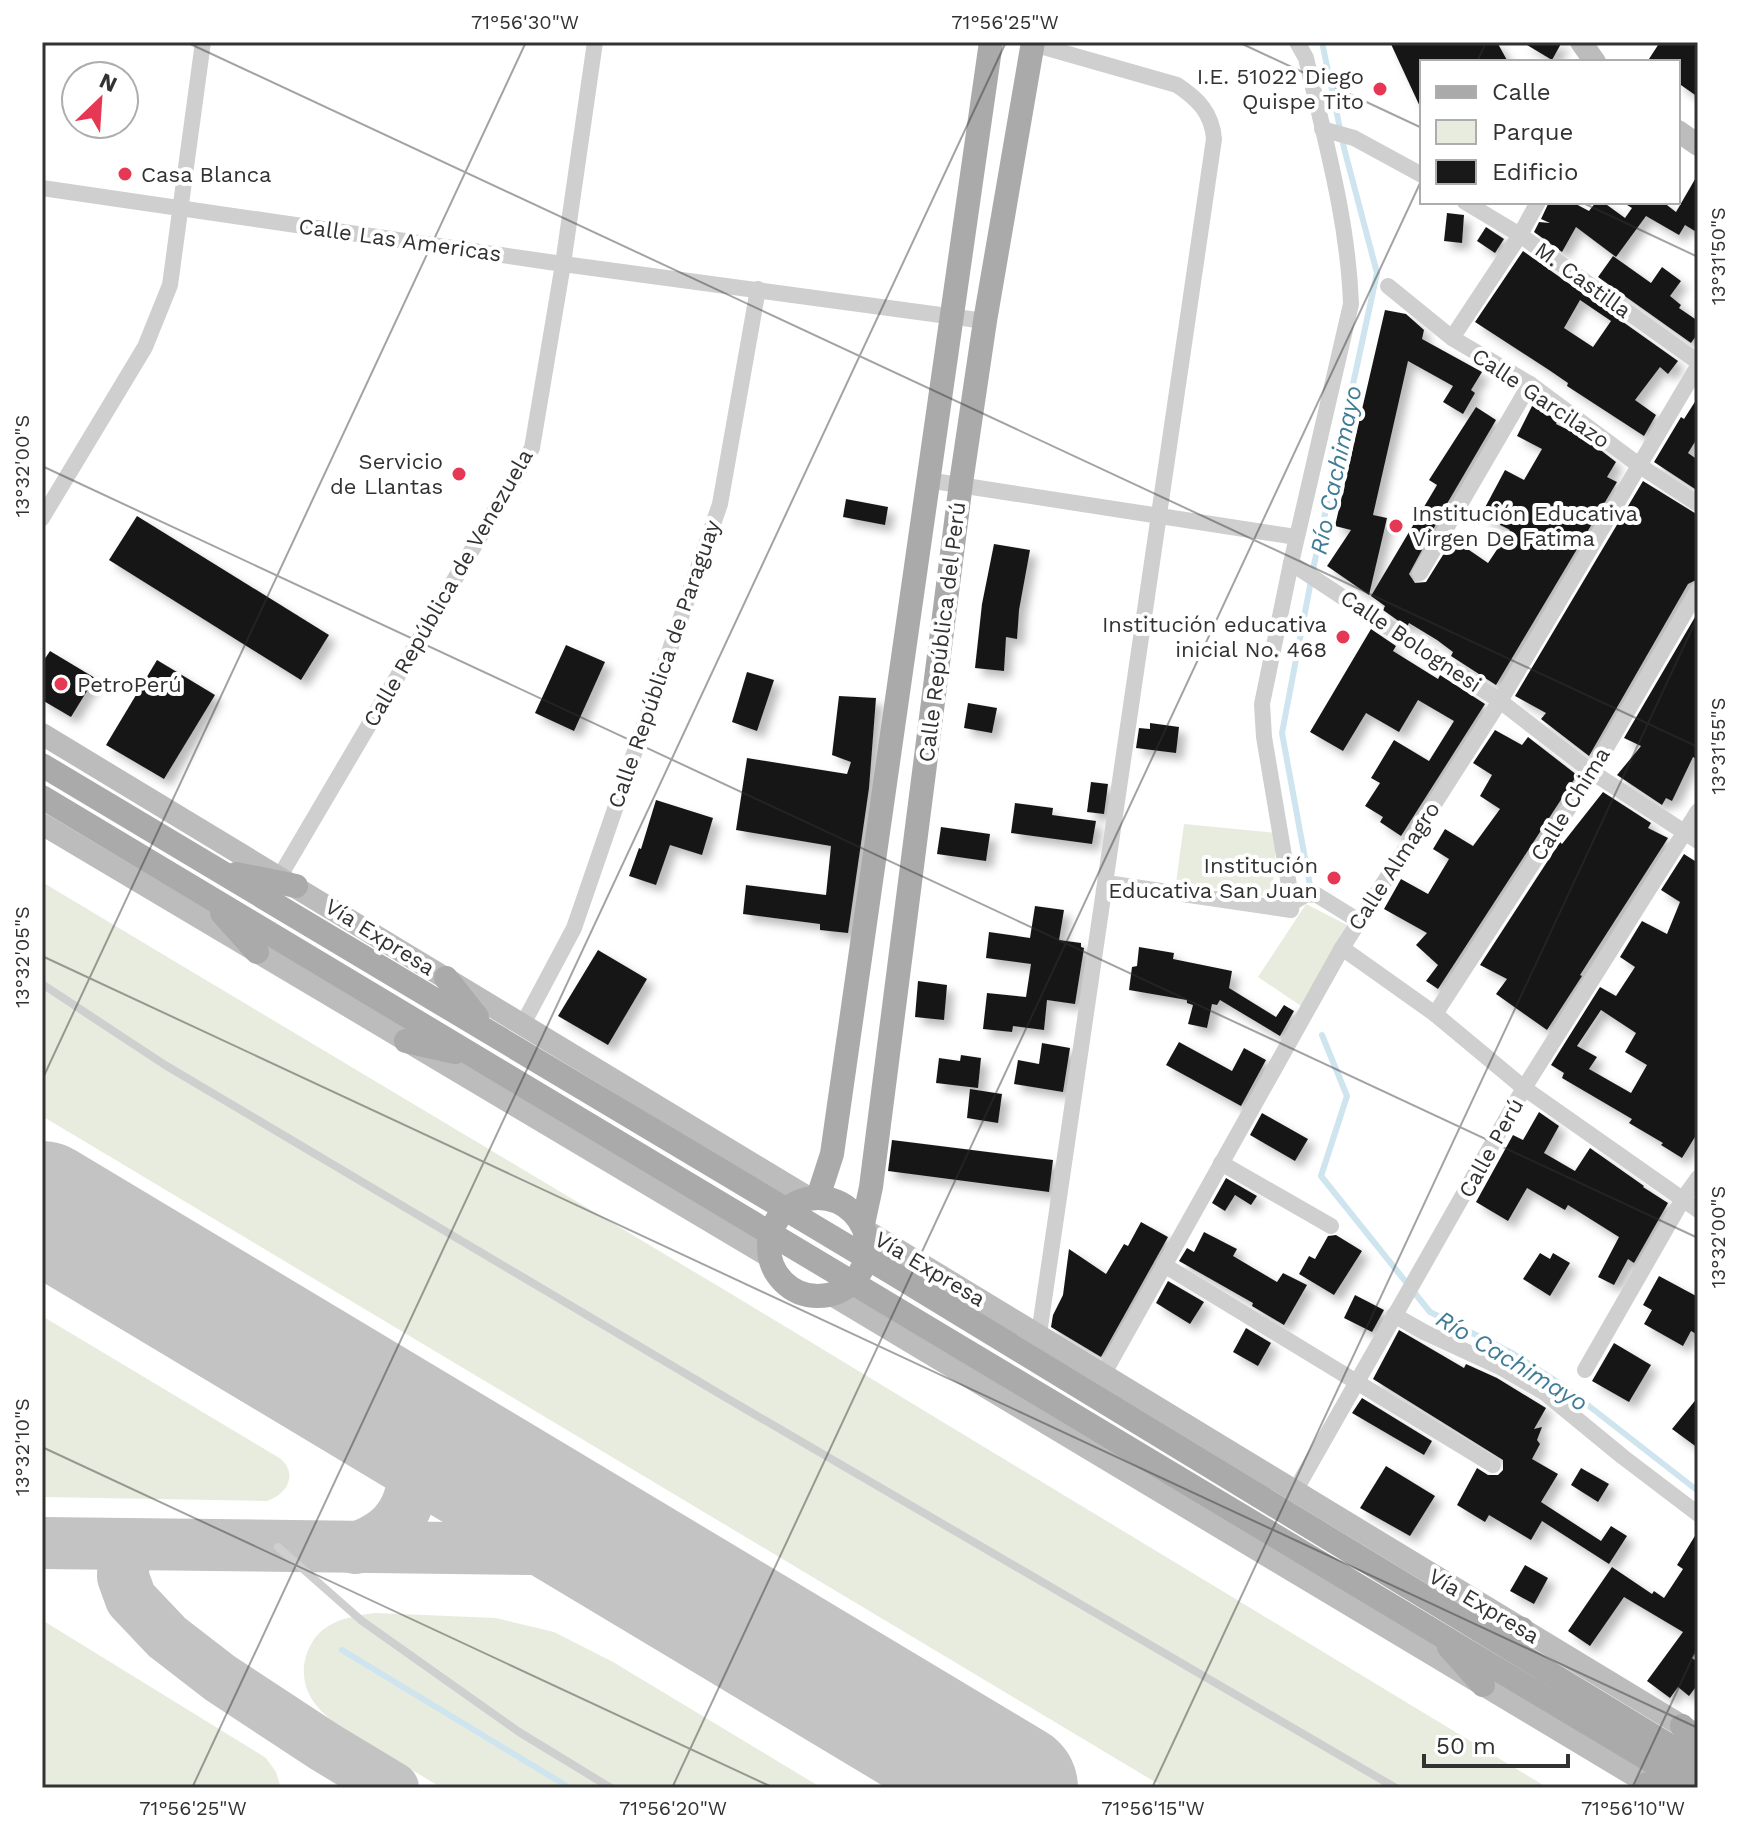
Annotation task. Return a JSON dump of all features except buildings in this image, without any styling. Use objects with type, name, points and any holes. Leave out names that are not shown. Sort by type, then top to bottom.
[{"type":"main road","name":"Calle República del Perú","points":[[814,1198],[832,1154],[991,42]]},
{"type":"main road","points":[[1581,42],[1594,60]]},
{"type":"main road","name":"Calle República del Perú","points":[[867,1257],[864,1227],[961,483],[985,321],[1033,43]]},
{"type":"main road","points":[[1680,132],[1698,145]]},
{"type":"main road","name":"Vía Expresa","points":[[42,734],[814,1198],[844,1204],[864,1227],[1693,1735]]},
{"type":"main road","name":"Vía Expresa","points":[[42,765],[867,1257],[1440,1620],[1696,1788]]},
{"type":"main road","name":"Vía Expresa","points":[[42,797],[854,1282],[1440,1620],[1698,1763]]},
{"type":"main road","points":[[42,824],[770,1257]]},
{"type":"main road","points":[[219,870],[288,881]]},
{"type":"main road","points":[[204,894],[257,952]]},
{"type":"main road","points":[[446,978],[489,1031]]},
{"type":"main road","points":[[406,1041],[477,1057]]},
{"type":"main road","points":[[814,1198],[786,1209],[771,1232],[770,1257],[776,1272],[786,1284],[808,1295],[832,1295],[854,1282],[867,1257]]},
{"type":"main road","points":[[832,1295],[1655,1787]]},
{"type":"main road","points":[[1440,1620],[1483,1685]]},
{"type":"main road","points":[[1440,1620],[1522,1629]]},
{"type":"street","points":[[42,518],[145,347],[170,285],[203,42]]},
{"type":"street","name":"Calle República de Venezuela","points":[[288,881],[532,448],[563,264],[595,42]]},
{"type":"street","points":[[1107,883],[1291,910],[1264,737],[1262,704],[1296,566],[1296,537],[1351,304],[1350,272],[1328,130],[1306,58],[1297,42]]},
{"type":"street","points":[[1033,43],[1177,85],[1204,107],[1213,123],[1214,139],[1039,1334]]},
{"type":"street","points":[[1328,130],[1354,138],[1420,174]]},
{"type":"street","name":"Calle Las Americas","points":[[42,188],[563,264],[985,321]]},
{"type":"street","name":"M. Castilla","points":[[1468,204],[1520,235],[1698,364]]},
{"type":"street","points":[[1452,338],[1537,204]]},
{"type":"street","name":"Calle Garcilazo","points":[[1388,286],[1452,338],[1530,384],[1640,466],[1698,504]]},
{"type":"street","name":"Calle República de Paraguay","points":[[523,1024],[574,928],[720,504],[758,289]]},
{"type":"street","name":"Calle Almagro","points":[[1104,1373],[1342,948],[1500,701],[1698,364]]},
{"type":"street","points":[[1420,573],[1530,384]]},
{"type":"street","points":[[927,480],[1296,537]]},
{"type":"street","name":"Calle Bolognesi","points":[[1296,566],[1500,701],[1592,772],[1692,837]]},
{"type":"street","name":"Calle Chima","points":[[1435,1014],[1592,772],[1698,590]]},
{"type":"street","name":"Calle Perú","points":[[1295,1491],[1524,1088],[1692,837],[1698,811]]},
{"type":"street","points":[[1292,903],[1312,894],[1359,921]]},
{"type":"street","points":[[1342,948],[1435,1014],[1524,1088],[1698,1210]]},
{"type":"street","points":[[1221,1163],[1331,1226]]},
{"type":"street","points":[[1585,1370],[1698,1178]]},
{"type":"street","points":[[1164,1265],[1493,1465]]},
{"type":"street","points":[[1394,1315],[1502,1368],[1545,1393],[1698,1514]]},
{"type":"lane","points":[[42,984],[165,1065],[730,1400],[1396,1788]]},
{"type":"lane","points":[[278,1547],[362,1621],[519,1732],[611,1788]]},
{"type":"green space","points":[[1184,824],[1277,833],[1272,897],[1176,883]]},
{"type":"green space","points":[[42,882],[1548,1788],[1165,1788],[42,1116]]},
{"type":"green space","points":[[1306,904],[1347,925],[1301,1006],[1258,977]]},
{"type":"green space","points":[[42,1316],[281,1459],[289,1471],[285,1489],[267,1501],[42,1497]]},
{"type":"green space","points":[[375,1613],[496,1618],[554,1632],[613,1662],[822,1788],[442,1788],[336,1724],[315,1704],[306,1686],[306,1655],[316,1637],[337,1622]]},
{"type":"green space","points":[[42,1620],[266,1758],[276,1772],[281,1788],[42,1788]]},
{"type":"waterway","name":"Río Cachimayo","points":[[1311,891],[1282,733],[1314,565],[1377,273],[1344,148],[1322,42]]},
{"type":"waterway","name":"Río Cachimayo","points":[[1322,1035],[1347,1096],[1321,1176],[1430,1312],[1512,1353],[1562,1385],[1698,1491]]},
{"type":"waterway","points":[[342,1650],[570,1788]]},
{"type":"taxiway","points":[[355,1548],[375,1540],[390,1529],[408,1503],[415,1471],[418,1432]]},
{"type":"taxiway","points":[[42,1543],[616,1550]]},
{"type":"taxiway","points":[[124,1545],[123,1577],[131,1599],[167,1637],[220,1678],[393,1788]]},
{"type":"runway","points":[[42,1206],[1013,1788]]},
{"type":"place","name":"I.E. 51022 Diego Quispe Tito","points":[[1380,89]]},
{"type":"place","name":"Casa Blanca","points":[[125,174]]},
{"type":"place","name":"Servicio de Llantas","points":[[459,474]]},
{"type":"place","name":"Institución Educativa Virgen De Fatima","points":[[1396,526]]},
{"type":"place","name":"Institución educativa inicial No. 468","points":[[1343,637]]},
{"type":"place","name":"PetroPerú","points":[[61,684]]},
{"type":"place","name":"Institución Educativa San Juan","points":[[1334,878]]}]
